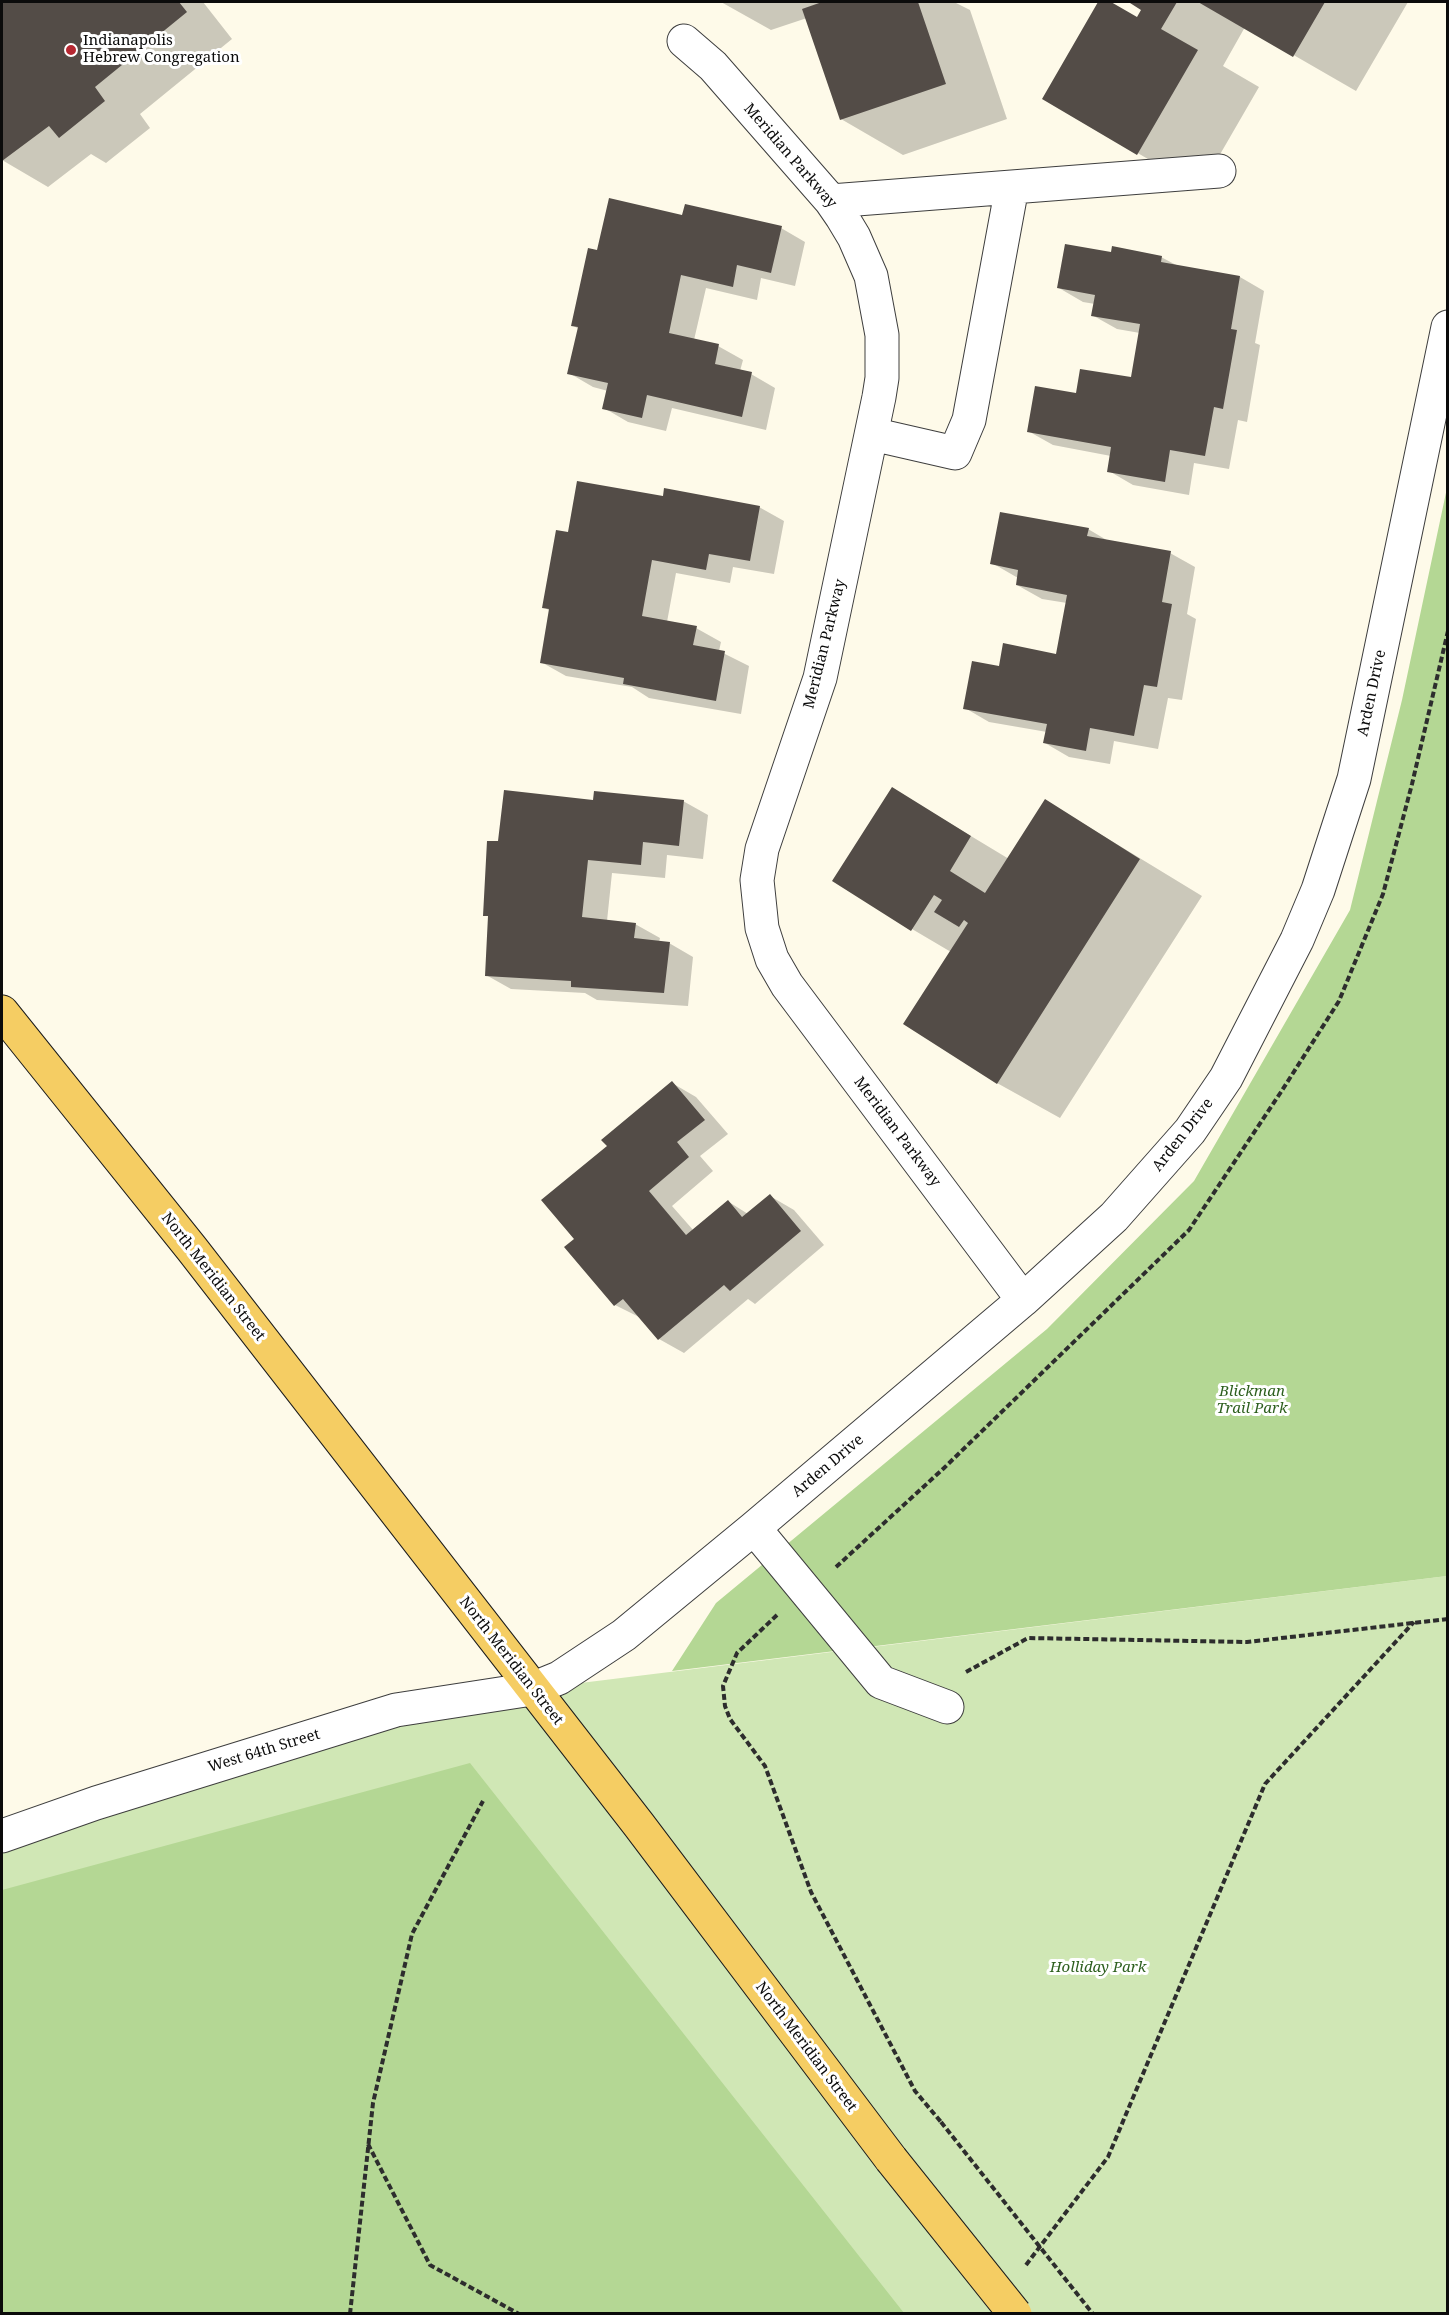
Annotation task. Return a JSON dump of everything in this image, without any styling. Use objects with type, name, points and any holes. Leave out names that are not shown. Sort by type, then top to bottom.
[{"type":"main road","name":"North Meridian Street","points":[[2,1012],[192,1249],[639,1825],[891,2159],[1015,2313]]},
{"type":"street","name":"Meridian Parkway","points":[[684,41],[713,66],[831,201],[862,254],[874,285],[880,315],[882,378],[872,434],[820,678],[762,849],[758,880],[759,912],[772,959],[787,985],[1023,1300]]},
{"type":"street","points":[[831,201],[1219,171]]},
{"type":"street","points":[[872,434],[955,453],[969,420],[1012,187]]},
{"type":"street","name":"Arden Drive","points":[[532,1689],[559,1678],[624,1635],[1023,1300],[1114,1217],[1190,1131],[1226,1078],[1297,940],[1318,890],[1354,779],[1448,327]]},
{"type":"street","points":[[754,1528],[881,1682],[947,1707]]},
{"type":"street","name":"West 64th Street","points":[[2,1836],[96,1803],[396,1710],[532,1689]]},
{"type":"path","points":[[807,1592],[766,1624],[737,1653],[723,1686],[725,1706],[730,1719],[765,1766],[811,1892],[909,2081],[1093,2313]]},
{"type":"path","points":[[947,1707],[967,1671],[1028,1638],[1247,1642],[1448,1619]]},
{"type":"path","points":[[1024,2267],[1108,2157],[1265,1784],[1414,1622]]},
{"type":"path","points":[[350,2313],[373,2103],[412,1934],[483,1801]]},
{"type":"path","points":[[368,2143],[430,2265],[519,2313]]},
{"type":"green space","name":"Blickman Trail Park","points":[[1447,488],[1447,1576],[672,1671],[716,1603],[1047,1329],[1194,1181],[1350,910],[1402,700]]},
{"type":"green space","name":"Holliday Park","points":[[1447,1576],[1447,2313],[2,2314],[2,1839],[96,1803],[532,1689]]},
{"type":"green space","points":[[470,1763],[904,2313],[2,2313],[2,1890]]},
{"type":"building","name":"Indianapolis Hebrew Congregation","points":[[2,2],[179,2],[187,12],[95,87],[105,101],[59,138],[49,126],[2,161]]},
{"type":"building","points":[[822,2],[918,2],[946,84],[840,120],[802,9]]},
{"type":"building","points":[[1098,2],[1111,2],[1137,17],[1141,10],[1131,2],[1177,2],[1161,29],[1198,50],[1137,155],[1042,99]]},
{"type":"building","points":[[1198,2],[1325,2],[1293,57]]},
{"type":"building","points":[[609,198],[682,215],[685,204],[782,226],[771,273],[737,265],[733,287],[681,275],[669,333],[719,344],[715,364],[752,372],[742,417],[647,395],[642,418],[602,409],[608,383],[567,374],[578,327],[571,326],[588,248],[597,250]]},
{"type":"building","points":[[1065,244],[1111,252],[1112,246],[1162,256],[1161,262],[1240,276],[1231,329],[1237,330],[1223,409],[1214,407],[1205,456],[1170,450],[1165,482],[1107,472],[1111,447],[1027,432],[1035,386],[1076,393],[1080,369],[1131,377],[1140,324],[1091,316],[1095,295],[1057,288]]},
{"type":"building","points":[[577,481],[663,496],[664,488],[760,506],[750,561],[709,554],[706,570],[652,560],[642,616],[697,626],[693,645],[725,651],[716,701],[623,684],[624,678],[540,663],[549,609],[542,608],[556,530],[568,532]]},
{"type":"building","points":[[1000,512],[1089,528],[1087,536],[1171,551],[1162,602],[1172,604],[1157,687],[1144,685],[1134,736],[1090,728],[1086,751],[1043,743],[1047,724],[963,709],[972,661],[999,666],[1003,643],[1056,654],[1067,595],[1016,585],[1018,570],[990,564]]},
{"type":"building","points":[[892,787],[971,836],[950,871],[985,893],[1045,799],[1140,859],[997,1084],[903,1024],[968,923],[964,920],[959,927],[934,912],[942,900],[934,895],[911,931],[832,881]]},
{"type":"building","points":[[504,790],[593,800],[594,791],[684,800],[679,846],[643,842],[641,865],[588,860],[582,917],[636,923],[634,938],[670,942],[664,993],[571,987],[571,981],[485,976],[488,916],[483,916],[487,841],[498,841]]},
{"type":"building","points":[[672,1081],[705,1120],[677,1142],[689,1157],[649,1191],[686,1235],[728,1200],[742,1217],[770,1194],[801,1231],[730,1291],[724,1285],[658,1340],[623,1299],[614,1306],[564,1247],[574,1239],[541,1200],[607,1146],[601,1140]]},
{"type":"place","name":"Indianapolis Hebrew Congregation","points":[[71,50]]}]
